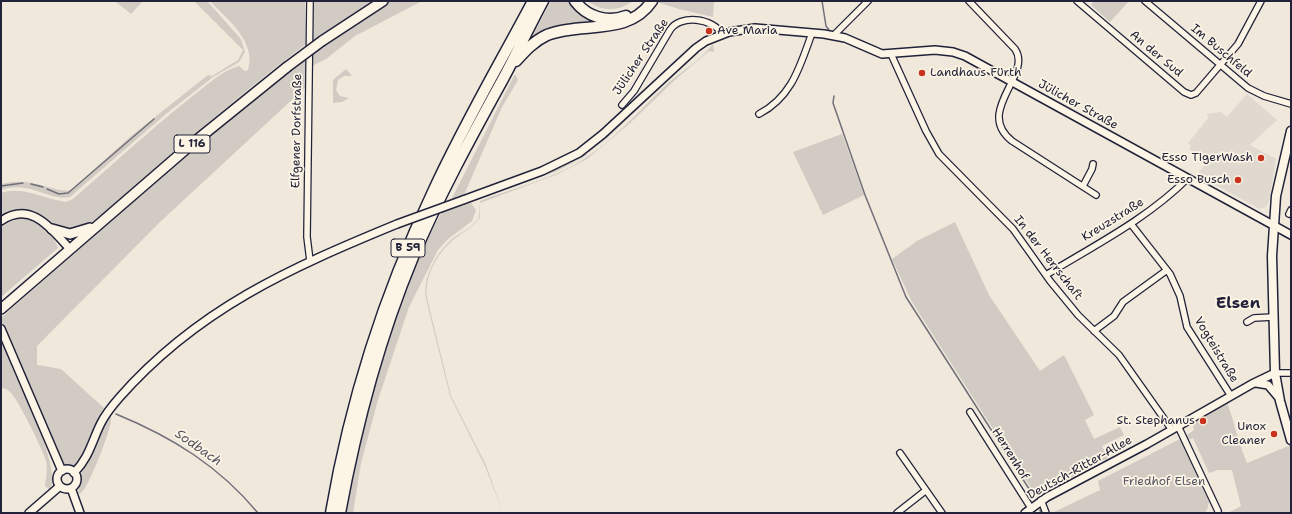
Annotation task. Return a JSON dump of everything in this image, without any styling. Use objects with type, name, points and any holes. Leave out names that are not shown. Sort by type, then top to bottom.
[{"type":"highway","name":"B 59","points":[[331,513],[356,397],[394,283],[432,192],[467,122],[533,1]]},
{"type":"highway","name":"B 59","points":[[340,513],[364,403],[402,286],[437,205],[543,1]]},
{"type":"highway","points":[[575,1],[588,13],[598,18],[608,19],[619,18],[632,13],[644,1]]},
{"type":"highway","points":[[508,70],[533,43],[544,37],[565,30],[624,23],[640,15],[652,1]]},
{"type":"main road","name":"L 116","points":[[1,309],[223,118],[322,41],[383,1]]},
{"type":"main road","points":[[1291,132],[1279,180],[1273,225],[1273,317],[1275,374],[1280,401],[1291,440]]},
{"type":"main road","points":[[52,229],[67,234],[72,234],[99,224]]},
{"type":"street","name":"Elfgener Dorfstraße","points":[[310,1],[307,237],[310,261]]},
{"type":"street","points":[[834,35],[868,1]]},
{"type":"street","points":[[969,1],[1018,52],[1019,62],[1000,109],[1000,122],[1004,132],[1012,141],[1096,195]]},
{"type":"street","name":"An der Sud","points":[[1077,1],[1188,94],[1196,93],[1221,66],[1242,37],[1261,1]]},
{"type":"street","name":"Im Buschfeld","points":[[1145,1],[1221,66],[1256,92],[1291,104]]},
{"type":"street","name":"Jülicher Straße","points":[[622,105],[634,91],[670,30],[676,22],[684,20],[711,23],[717,27],[721,35],[738,30],[755,28],[834,35],[845,38],[877,53],[891,54],[929,50],[953,52],[971,58],[1291,235]]},
{"type":"street","points":[[759,114],[775,104],[786,93],[812,33]]},
{"type":"street","points":[[74,473],[86,459],[106,414],[135,380],[162,354],[190,331],[227,306],[264,284],[310,261],[397,224],[542,171],[579,153],[603,134],[696,48],[706,41],[721,35]]},
{"type":"street","name":"In der Herrschaft","points":[[891,54],[926,131],[939,154],[1013,229],[1046,275],[1078,315],[1119,355],[1172,430]]},
{"type":"street","points":[[1083,186],[1093,164]]},
{"type":"street","name":"Kreuzstraße","points":[[1046,275],[1131,224],[1164,200],[1188,178]]},
{"type":"street","points":[[1,220],[11,215],[26,214],[36,217],[52,229],[70,249]]},
{"type":"street","name":"Vogteistraße","points":[[1131,224],[1167,270],[1178,290],[1188,329],[1231,396]]},
{"type":"street","points":[[1094,331],[1114,316],[1123,302],[1167,270]]},
{"type":"street","points":[[1247,322],[1254,318],[1273,317]]},
{"type":"street","points":[[1,329],[62,471]]},
{"type":"street","points":[[1275,374],[1291,373]]},
{"type":"street","name":"Deutsch-Ritter-Allee","points":[[1028,510],[1041,500],[1172,430],[1252,384],[1275,374]]},
{"type":"street","points":[[1252,384],[1262,382],[1268,384],[1275,391],[1280,401]]},
{"type":"street","name":"Herrenhof","points":[[970,412],[1028,510]]},
{"type":"street","points":[[1178,426],[1218,511]]},
{"type":"street","points":[[900,453],[925,491],[942,513]]},
{"type":"street","points":[[62,471],[67,470],[74,473]]},
{"type":"street","points":[[62,471],[57,479],[60,486],[71,488]]},
{"type":"street","points":[[71,488],[76,481],[74,473]]},
{"type":"street","points":[[29,513],[60,486]]},
{"type":"street","points":[[71,488],[80,513]]},
{"type":"street","points":[[897,513],[925,491]]},
{"type":"street","points":[[1041,500],[1046,513]]},
{"type":"shaded area","points":[[1247,94],[1277,120],[1250,145],[1276,159],[1269,201],[1266,207],[1260,209],[1197,175],[1208,161],[1189,149],[1191,146],[1188,143],[1208,118],[1207,114],[1221,112],[1227,117]]},
{"type":"green space","points":[[115,1],[143,1],[131,14]]},
{"type":"green space","points":[[194,1],[207,1],[241,39],[245,52],[239,62],[213,77],[166,114],[70,197],[54,197],[30,189],[21,188],[1,190],[1,184],[18,182],[32,183],[58,190],[71,190],[131,136],[208,75],[212,76],[238,60],[243,50]]},
{"type":"green space","points":[[210,1],[305,1],[306,44],[204,126],[112,207],[99,217],[74,232],[58,228],[28,212],[16,211],[1,217],[1,193],[9,191],[24,191],[66,202],[73,199],[163,120],[215,78],[239,66],[245,71],[248,70],[250,60],[244,41],[232,23]]},
{"type":"green space","points":[[312,1],[422,1],[355,36],[326,59],[312,66],[308,85],[160,222],[37,346],[37,365],[61,369],[104,408],[100,414],[102,415],[94,436],[83,458],[73,467],[67,466],[63,463],[1,325],[1,318],[204,140],[298,65],[307,60]]},
{"type":"green space","points":[[551,1],[572,1],[597,22],[562,26],[547,30],[531,39]]},
{"type":"green space","points":[[587,1],[633,1],[616,9],[605,9],[593,5]]},
{"type":"green space","points":[[714,1],[713,17],[657,2]]},
{"type":"green space","points":[[1094,1],[1129,1],[1110,22],[1091,5]]},
{"type":"green space","points":[[713,44],[714,52],[709,51],[676,79],[630,123],[587,159],[558,174],[480,203],[480,218],[473,225],[479,218],[480,201],[544,179],[581,161],[615,135],[667,84],[697,60]]},
{"type":"green space","points":[[346,69],[352,76],[344,76],[338,80],[336,90],[340,96],[349,98],[342,102],[333,103],[333,80]]},
{"type":"green space","points":[[675,71],[676,73],[607,138],[589,152],[588,150]]},
{"type":"green space","points":[[515,74],[518,80],[502,107],[464,195],[451,200]]},
{"type":"green space","points":[[842,134],[864,195],[823,215],[793,152]]},
{"type":"green space","points":[[585,152],[587,155],[557,171],[481,198],[556,168]]},
{"type":"green space","points":[[471,203],[476,210],[472,221],[448,239],[438,250],[409,307],[378,400],[361,463],[353,513],[346,513],[363,429],[378,374],[396,320],[418,262],[431,232],[442,212]]},
{"type":"green space","points":[[22,218],[33,221],[49,232],[58,248],[1,297],[1,227],[14,220]]},
{"type":"green space","points":[[955,222],[989,295],[1040,371],[1064,355],[1094,415],[1085,420],[1094,439],[1120,427],[1124,435],[1102,446],[1108,458],[1036,496],[912,302],[892,259],[917,241]]},
{"type":"green space","points":[[473,225],[440,253],[429,275],[427,283],[427,298],[451,396],[486,465],[503,513],[485,466],[450,396],[426,299],[425,291],[428,274],[441,251],[452,239]]},
{"type":"green space","points":[[1,336],[12,364],[11,366],[46,448],[51,465],[52,480],[50,490],[45,486],[47,464],[36,437],[12,394],[8,390],[1,388]]},
{"type":"green space","points":[[1226,399],[1247,463],[1291,445],[1291,513],[1228,513],[1241,506],[1232,470],[1218,470],[1209,473],[1193,438],[1188,440],[1186,436],[1194,430],[1193,425]]},
{"type":"green space","points":[[111,417],[105,442],[95,466],[83,491],[78,494],[81,474],[90,458],[106,419]]},
{"type":"green space","name":"Friedhof Elsen","points":[[1180,439],[1209,502],[1207,510],[1204,513],[1052,513],[1100,490],[1098,481]]},
{"type":"waterway","points":[[822,1],[826,26],[829,30]]},
{"type":"waterway","points":[[834,96],[833,103],[865,195],[906,297],[1033,495]]},
{"type":"waterway","points":[[47,189],[59,194],[68,193],[154,119]]},
{"type":"waterway","points":[[1,186],[23,183]]},
{"type":"waterway","points":[[31,184],[43,187]]},
{"type":"waterway","name":"Sodbach","points":[[116,414],[137,423],[193,454],[227,481],[258,513]]},
{"type":"place","name":"Ave Maria","points":[[709,31]]},
{"type":"place","name":"Landhaus Fürth","points":[[922,73]]},
{"type":"place","name":"Esso TigerWash","points":[[1261,158]]},
{"type":"place","name":"Esso Busch","points":[[1238,180]]},
{"type":"place","name":"St. Stephanus","points":[[1203,421]]},
{"type":"place","name":"Unox Cleaner","points":[[1274,434]]},
{"type":"district","name":"Elsen","points":[[1238,304]]}]
